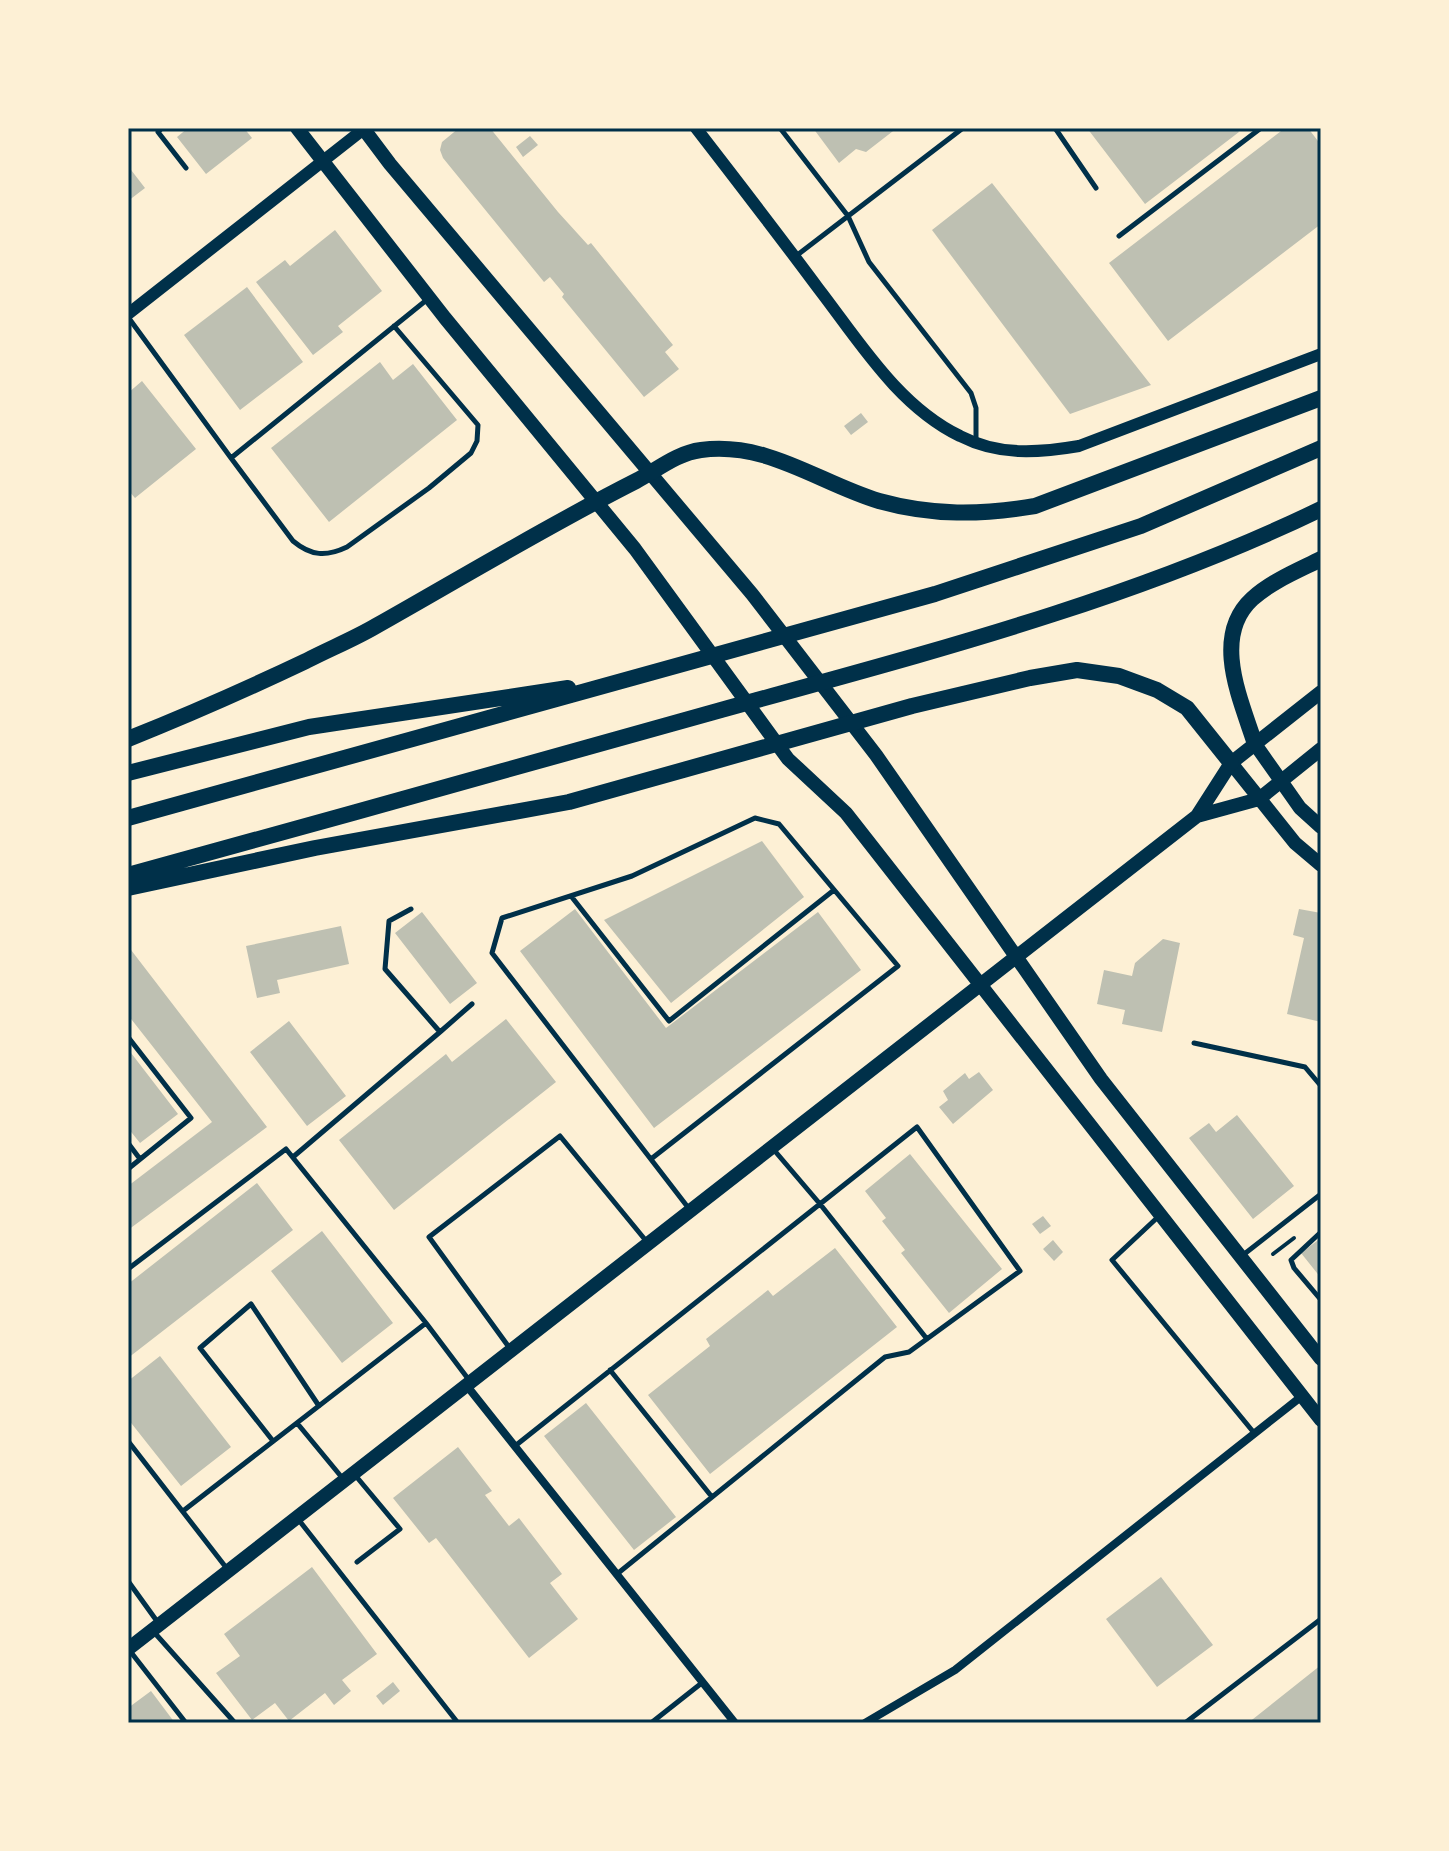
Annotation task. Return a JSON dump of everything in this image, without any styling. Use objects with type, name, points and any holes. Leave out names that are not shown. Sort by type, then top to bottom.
[{"type":"highway","points":[[128,739],[245,690],[372,629],[676,457],[698,450],[727,448],[757,452],[877,500],[921,510],[989,514],[1035,506],[1321,398]]},
{"type":"highway","points":[[128,818],[935,594],[1141,526],[1321,448]]},
{"type":"highway","points":[[128,875],[877,667],[1052,614],[1179,569],[1321,509]]},
{"type":"highway","points":[[1255,744],[1242,705],[1229,647],[1234,622],[1250,601],[1274,583],[1321,559]]},
{"type":"highway","points":[[128,888],[315,848],[569,802],[912,706],[1077,670],[1119,676],[1157,690],[1187,708],[1231,763]]},
{"type":"highway","points":[[128,773],[309,727],[637,678]]},
{"type":"main road","points":[[297,128],[429,297],[597,501],[788,759],[846,813],[1321,1420]]},
{"type":"main road","points":[[364,128],[390,164],[752,594],[876,755],[1101,1079],[1321,1359]]},
{"type":"main road","points":[[128,1649],[1197,816],[1231,763],[1321,692]]},
{"type":"main road","points":[[1255,744],[1300,808],[1321,827]]},
{"type":"main road","points":[[1197,816],[1259,799],[1321,749]]},
{"type":"main road","points":[[1231,763],[1295,843],[1321,865]]},
{"type":"street","points":[[128,315],[364,128]]},
{"type":"street","points":[[696,128],[908,401],[934,422],[976,443],[1006,452],[1044,452],[1079,446],[1321,354]]},
{"type":"street","points":[[469,1384],[735,1723]]},
{"type":"street","points":[[865,1723],[955,1670],[1302,1396]]},
{"type":"lane","points":[[162,128],[158,132],[186,168]]},
{"type":"lane","points":[[780,128],[848,216],[869,262],[971,393],[976,408],[976,443]]},
{"type":"lane","points":[[795,257],[963,128]]},
{"type":"lane","points":[[1055,128],[1096,188]]},
{"type":"lane","points":[[1119,236],[1261,128]]},
{"type":"lane","points":[[231,458],[429,297]]},
{"type":"lane","points":[[128,315],[293,541],[305,551],[320,555],[347,547],[429,488],[471,453],[477,441],[478,425],[394,326]]},
{"type":"lane","points":[[651,1159],[898,966],[779,824],[755,818],[632,876],[502,918],[492,953],[651,1159],[691,1210]]},
{"type":"lane","points":[[571,896],[669,1021],[834,890]]},
{"type":"lane","points":[[411,909],[389,921],[385,969],[440,1032]]},
{"type":"lane","points":[[293,1157],[472,1004]]},
{"type":"lane","points":[[128,1037],[191,1118],[128,1169]]},
{"type":"lane","points":[[1194,1043],[1305,1067],[1321,1086]]},
{"type":"lane","points":[[515,1446],[917,1127],[1020,1271],[909,1352],[885,1357],[617,1574]]},
{"type":"lane","points":[[512,1351],[429,1237],[560,1136],[649,1244]]},
{"type":"lane","points":[[128,1143],[140,1159]]},
{"type":"lane","points":[[772,1147],[927,1339]]},
{"type":"lane","points":[[128,1269],[286,1149],[426,1323],[469,1384]]},
{"type":"lane","points":[[1241,1256],[1321,1194]]},
{"type":"lane","points":[[1159,1215],[1112,1260],[1255,1434]]},
{"type":"lane","points":[[1321,1232],[1291,1260],[1321,1300]]},
{"type":"lane","points":[[273,1441],[200,1348],[251,1304],[319,1406]]},
{"type":"lane","points":[[183,1511],[426,1323]]},
{"type":"lane","points":[[610,1370],[712,1497]]},
{"type":"lane","points":[[297,1423],[400,1529],[357,1562]]},
{"type":"lane","points":[[128,1441],[229,1571]]},
{"type":"lane","points":[[297,1518],[458,1723]]},
{"type":"lane","points":[[128,1581],[156,1627],[235,1723]]},
{"type":"lane","points":[[1185,1723],[1321,1619]]},
{"type":"lane","points":[[128,1649],[186,1723]]},
{"type":"lane","points":[[651,1723],[703,1682]]},
{"type":"building","points":[[188,128],[244,128],[252,138],[206,174],[177,137]]},
{"type":"building","points":[[459,128],[490,128],[558,212],[588,245],[591,243],[673,345],[665,352],[679,369],[644,397],[562,297],[564,294],[550,277],[544,282],[443,158],[440,150],[442,142]]},
{"type":"building","points":[[813,128],[897,128],[866,152],[856,149],[839,163]]},
{"type":"building","points":[[1087,128],[1236,128],[1239,132],[1145,204]]},
{"type":"building","points":[[1285,128],[1308,128],[1321,145],[1321,224],[1168,341],[1109,263]]},
{"type":"building","points":[[530,136],[538,145],[523,157],[516,147]]},
{"type":"building","points":[[128,166],[145,188],[128,201]]},
{"type":"building","points":[[992,183],[1151,385],[1070,414],[932,230]]},
{"type":"building","points":[[335,230],[382,291],[338,326],[343,332],[313,355],[256,282],[285,260],[290,266]]},
{"type":"building","points":[[247,287],[303,362],[240,410],[184,335]]},
{"type":"building","points":[[380,362],[393,380],[413,364],[457,420],[329,522],[271,448]]},
{"type":"building","points":[[142,381],[196,449],[135,498],[128,490],[128,393]]},
{"type":"building","points":[[861,413],[868,422],[851,435],[844,426]]},
{"type":"building","points":[[762,841],[804,897],[671,1003],[604,920]]},
{"type":"building","points":[[575,909],[666,1028],[818,912],[861,970],[654,1128],[520,951]]},
{"type":"building","points":[[1299,909],[1321,913],[1321,1022],[1287,1014],[1304,938],[1293,935]]},
{"type":"building","points":[[422,912],[477,983],[450,1004],[395,933]]},
{"type":"building","points":[[341,926],[349,964],[277,980],[280,993],[257,998],[246,946]]},
{"type":"building","points":[[1163,939],[1180,943],[1162,1032],[1122,1024],[1125,1010],[1097,1004],[1104,970],[1132,976],[1135,963]]},
{"type":"building","points":[[128,946],[267,1127],[128,1230],[128,1186],[212,1122],[128,1015]]},
{"type":"building","points":[[506,1019],[556,1082],[394,1210],[339,1140],[446,1054],[452,1062]]},
{"type":"building","points":[[289,1021],[346,1096],[307,1126],[250,1052]]},
{"type":"building","points":[[128,1049],[178,1114],[140,1143],[128,1128]]},
{"type":"building","points":[[979,1072],[993,1090],[953,1124],[939,1107],[948,1100],[943,1091],[965,1073],[969,1079]]},
{"type":"building","points":[[1237,1115],[1294,1186],[1253,1219],[1189,1138],[1209,1123],[1216,1132]]},
{"type":"building","points":[[910,1154],[1002,1269],[949,1313],[901,1253],[905,1250],[882,1221],[886,1218],[865,1191]]},
{"type":"building","points":[[257,1183],[293,1230],[128,1358],[128,1284]]},
{"type":"building","points":[[1043,1216],[1051,1226],[1040,1234],[1032,1224]]},
{"type":"building","points":[[322,1231],[393,1323],[342,1363],[271,1271]]},
{"type":"building","points":[[1321,1238],[1321,1278],[1301,1253]]},
{"type":"building","points":[[1053,1240],[1063,1252],[1054,1261],[1043,1249]]},
{"type":"building","points":[[835,1248],[897,1327],[710,1474],[648,1395],[710,1346],[706,1339],[768,1290],[773,1296]]},
{"type":"building","points":[[160,1356],[231,1447],[181,1486],[128,1419],[128,1381]]},
{"type":"building","points":[[586,1403],[676,1517],[634,1550],[544,1436]]},
{"type":"building","points":[[458,1447],[492,1491],[485,1495],[509,1526],[519,1518],[562,1574],[550,1583],[578,1619],[529,1658],[436,1538],[429,1543],[393,1498]]},
{"type":"building","points":[[312,1567],[377,1654],[342,1680],[351,1691],[334,1705],[325,1693],[289,1721],[275,1703],[252,1720],[216,1673],[240,1656],[224,1634]]},
{"type":"building","points":[[1161,1577],[1213,1645],[1157,1687],[1106,1619]]},
{"type":"building","points":[[1321,1665],[1321,1723],[1248,1723]]},
{"type":"building","points":[[393,1682],[400,1691],[383,1705],[376,1696]]},
{"type":"building","points":[[151,1691],[175,1723],[128,1723],[128,1708]]}]
